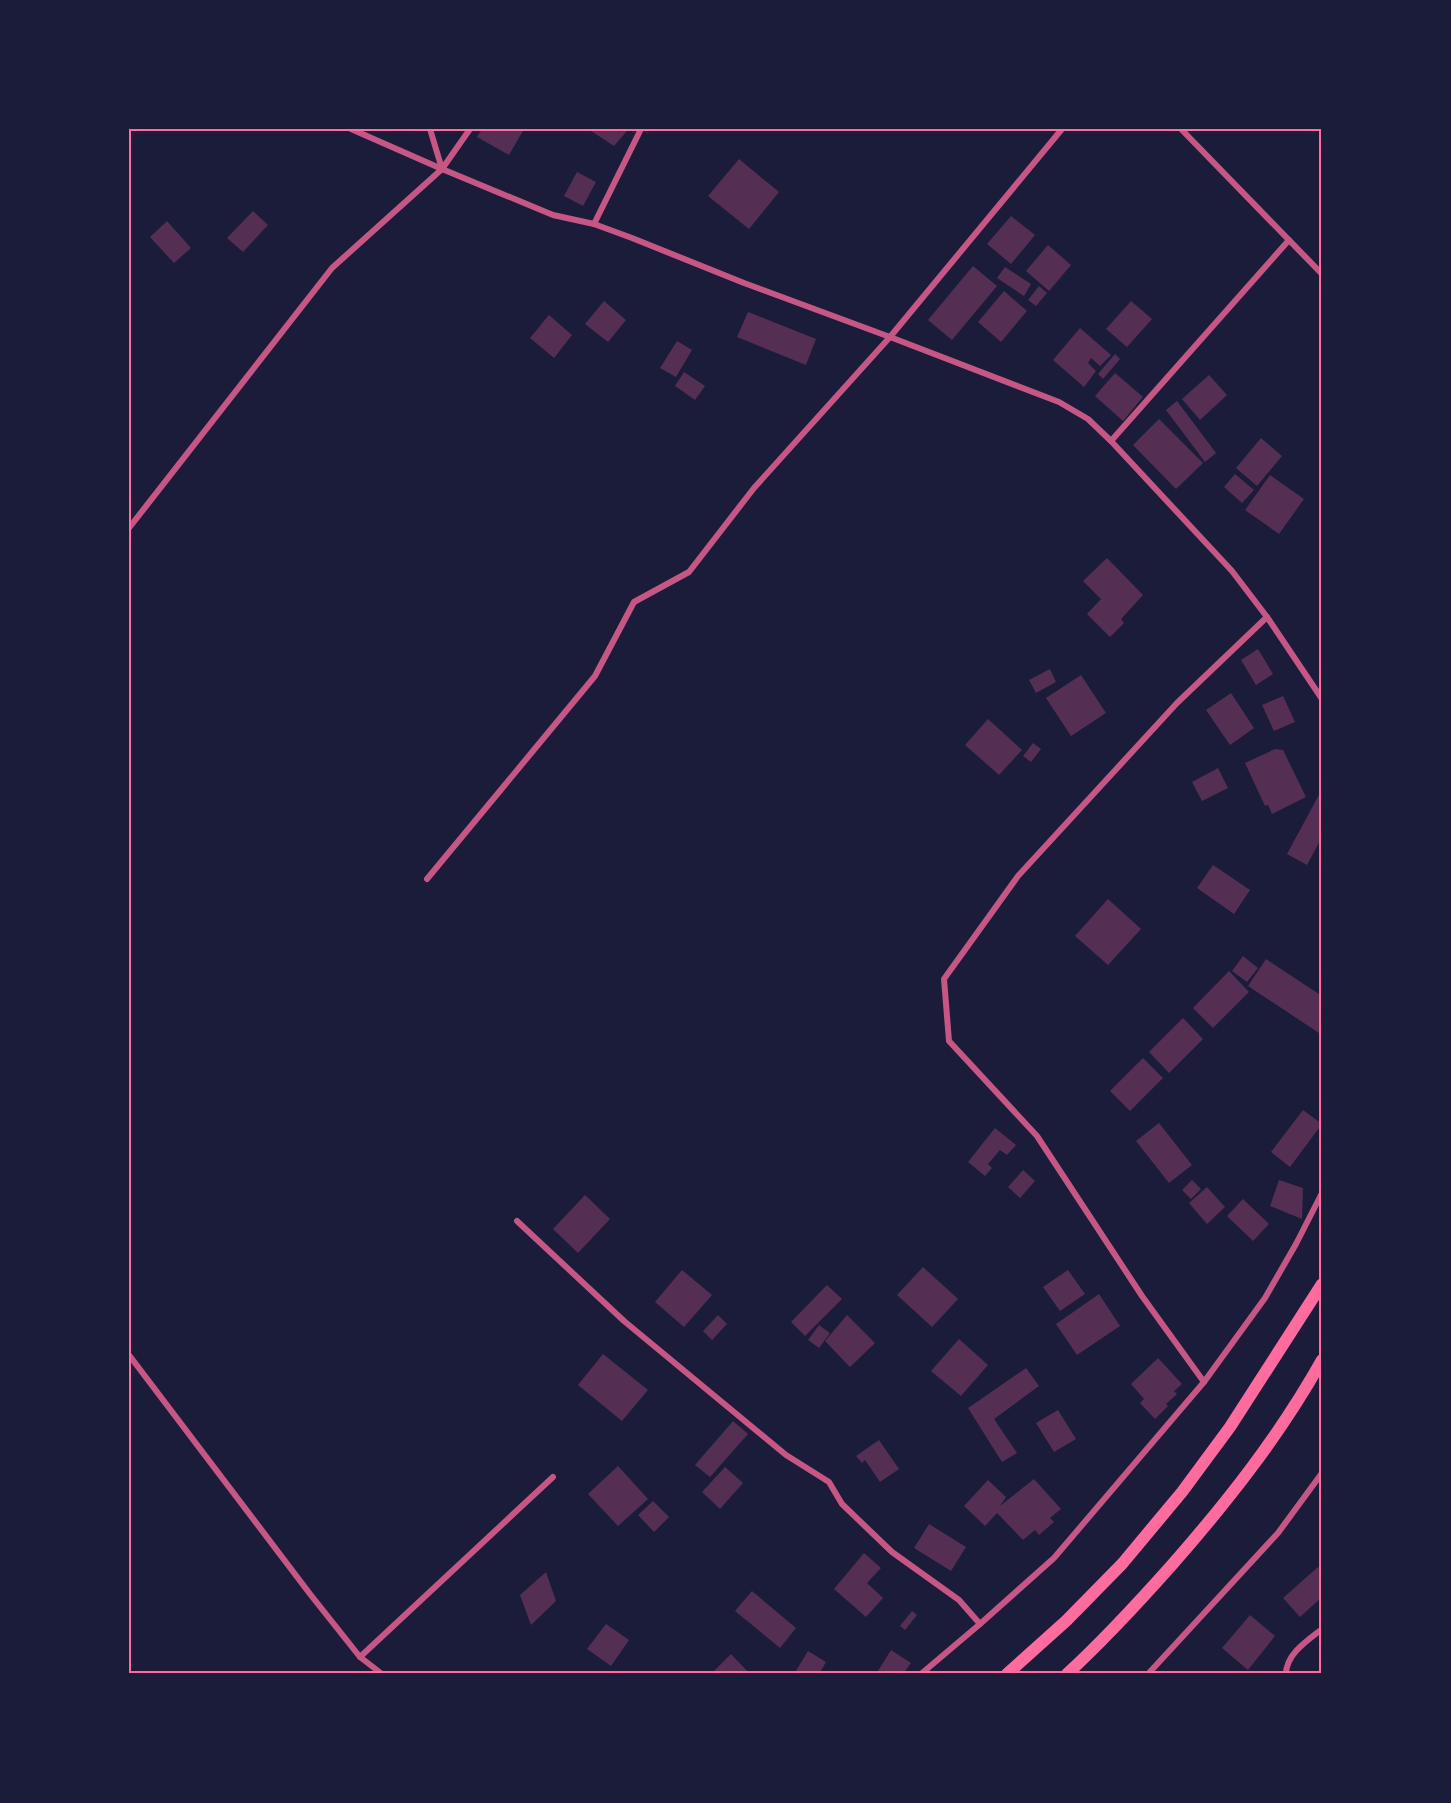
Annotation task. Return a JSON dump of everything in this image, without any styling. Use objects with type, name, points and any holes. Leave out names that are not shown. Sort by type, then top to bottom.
[{"type":"main road","points":[[1007,1674],[1066,1622],[1122,1564],[1182,1492],[1230,1427],[1322,1284]]},
{"type":"main road","points":[[1067,1674],[1143,1598],[1254,1467],[1301,1398],[1322,1360]]},
{"type":"street","points":[[351,129],[442,170],[553,214],[594,224],[1059,402],[1088,419],[1232,571],[1267,617],[1322,699]]},
{"type":"street","points":[[430,129],[442,170]]},
{"type":"street","points":[[129,528],[332,268],[442,170],[470,129]]},
{"type":"street","points":[[594,224],[641,129]]},
{"type":"street","points":[[427,879],[595,676],[634,602],[689,572],[754,488],[890,337],[1062,129]]},
{"type":"street","points":[[1180,129],[1322,274]]},
{"type":"street","points":[[1111,441],[1289,240]]},
{"type":"street","points":[[1204,1382],[1142,1296],[1037,1137],[949,1041],[944,979],[1018,876],[1177,703],[1267,617]]},
{"type":"street","points":[[921,1674],[1054,1558],[1204,1382],[1265,1298],[1322,1193]]},
{"type":"street","points":[[517,1221],[624,1321],[786,1455],[829,1482],[842,1504],[892,1552],[958,1599],[980,1624]]},
{"type":"street","points":[[129,1355],[360,1657],[382,1674]]},
{"type":"street","points":[[1148,1674],[1278,1533],[1322,1473]]},
{"type":"street","points":[[360,1657],[553,1477]]},
{"type":"street","points":[[1286,1674],[1286,1666],[1297,1649],[1322,1629]]},
{"type":"building","points":[[482,129],[524,129],[509,155],[477,137]]},
{"type":"building","points":[[588,129],[626,129],[627,131],[614,146]]},
{"type":"building","points":[[739,159],[779,192],[749,229],[708,196]]},
{"type":"building","points":[[577,172],[596,182],[583,206],[564,196]]},
{"type":"building","points":[[253,211],[268,225],[243,252],[227,238]]},
{"type":"building","points":[[1011,216],[1035,235],[1011,264],[987,244]]},
{"type":"building","points":[[167,221],[191,248],[174,263],[150,237]]},
{"type":"building","points":[[1048,245],[1071,265],[1049,291],[1026,271]]},
{"type":"building","points":[[973,266],[997,286],[952,340],[928,320]]},
{"type":"building","points":[[1005,267],[1031,284],[1024,296],[997,278]]},
{"type":"building","points":[[1039,286],[1047,293],[1036,306],[1028,300]]},
{"type":"building","points":[[1004,291],[1027,311],[1001,342],[978,322]]},
{"type":"building","points":[[604,301],[626,320],[608,342],[585,324]]},
{"type":"building","points":[[1131,301],[1152,319],[1127,347],[1106,329]]},
{"type":"building","points":[[748,312],[816,339],[806,365],[737,337]]},
{"type":"building","points":[[549,315],[572,335],[554,358],[530,338]]},
{"type":"building","points":[[1080,328],[1111,355],[1100,366],[1091,358],[1088,363],[1096,371],[1084,387],[1053,360]]},
{"type":"building","points":[[677,341],[692,350],[676,377],[660,368]]},
{"type":"building","points":[[1115,354],[1120,359],[1103,379],[1098,374]]},
{"type":"building","points":[[684,372],[705,386],[695,400],[675,386]]},
{"type":"building","points":[[1115,373],[1143,397],[1123,421],[1095,396]]},
{"type":"building","points":[[1209,375],[1227,395],[1200,420],[1182,399]]},
{"type":"building","points":[[1177,401],[1216,453],[1205,462],[1166,410]]},
{"type":"building","points":[[1159,419],[1203,463],[1176,489],[1133,445]]},
{"type":"building","points":[[1261,438],[1282,456],[1257,486],[1236,468]]},
{"type":"building","points":[[1235,474],[1254,490],[1242,503],[1224,487]]},
{"type":"building","points":[[1270,475],[1304,499],[1279,534],[1245,510]]},
{"type":"building","points":[[1107,558],[1143,595],[1121,619],[1124,623],[1110,637],[1087,614],[1101,599],[1083,581]]},
{"type":"building","points":[[1258,649],[1273,674],[1256,685],[1241,660]]},
{"type":"building","points":[[1050,669],[1056,682],[1036,693],[1029,680]]},
{"type":"building","points":[[1081,675],[1106,713],[1071,736],[1046,698]]},
{"type":"building","points":[[1231,693],[1254,728],[1230,745],[1206,710]]},
{"type":"building","points":[[1283,696],[1295,722],[1274,731],[1262,705]]},
{"type":"building","points":[[988,719],[1022,750],[999,775],[965,745]]},
{"type":"building","points":[[1033,743],[1041,749],[1031,762],[1023,756]]},
{"type":"building","points":[[1275,749],[1283,750],[1306,797],[1272,814],[1268,805],[1265,806],[1245,763]]},
{"type":"building","points":[[1218,768],[1228,788],[1202,801],[1192,782]]},
{"type":"building","points":[[1320,793],[1322,794],[1322,837],[1307,865],[1287,854]]},
{"type":"building","points":[[1213,865],[1250,890],[1234,914],[1197,888]]},
{"type":"building","points":[[1108,899],[1141,929],[1108,965],[1075,936]]},
{"type":"building","points":[[1243,956],[1258,968],[1247,982],[1232,971]]},
{"type":"building","points":[[1266,959],[1322,996],[1322,1035],[1248,986]]},
{"type":"building","points":[[1229,971],[1249,992],[1213,1028],[1193,1008]]},
{"type":"building","points":[[1183,1018],[1203,1039],[1169,1073],[1149,1052]]},
{"type":"building","points":[[1143,1058],[1163,1078],[1130,1111],[1110,1091]]},
{"type":"building","points":[[1303,1110],[1322,1124],[1290,1167],[1271,1152]]},
{"type":"building","points":[[1159,1123],[1192,1165],[1169,1183],[1136,1141]]},
{"type":"building","points":[[995,1128],[1016,1145],[1007,1155],[1000,1150],[988,1164],[992,1168],[985,1176],[968,1162]]},
{"type":"building","points":[[1023,1170],[1035,1181],[1020,1198],[1008,1187]]},
{"type":"building","points":[[1192,1180],[1201,1189],[1191,1199],[1182,1190]]},
{"type":"building","points":[[1279,1180],[1303,1188],[1302,1219],[1270,1206]]},
{"type":"building","points":[[1207,1187],[1225,1207],[1207,1224],[1189,1203]]},
{"type":"building","points":[[585,1195],[610,1219],[578,1253],[553,1229]]},
{"type":"building","points":[[1243,1199],[1269,1224],[1253,1241],[1227,1216]]},
{"type":"building","points":[[923,1267],[958,1299],[932,1327],[897,1295]]},
{"type":"building","points":[[682,1270],[712,1295],[684,1327],[655,1302]]},
{"type":"building","points":[[1068,1270],[1085,1294],[1060,1311],[1043,1287]]},
{"type":"building","points":[[827,1285],[842,1299],[805,1336],[791,1322]]},
{"type":"building","points":[[1099,1294],[1120,1326],[1077,1355],[1056,1324]]},
{"type":"building","points":[[718,1315],[727,1324],[712,1340],[703,1331]]},
{"type":"building","points":[[847,1315],[875,1343],[850,1367],[825,1341]]},
{"type":"building","points":[[819,1325],[830,1333],[819,1348],[808,1340]]},
{"type":"building","points":[[959,1339],[988,1365],[961,1396],[931,1371]]},
{"type":"building","points":[[603,1354],[648,1390],[622,1421],[578,1385]]},
{"type":"building","points":[[1158,1358],[1182,1384],[1174,1391],[1177,1394],[1166,1404],[1168,1406],[1155,1419],[1140,1403],[1144,1399],[1131,1384]]},
{"type":"building","points":[[1026,1368],[1039,1386],[994,1419],[1017,1453],[1002,1462],[968,1408]]},
{"type":"building","points":[[1058,1410],[1076,1439],[1054,1452],[1036,1423]]},
{"type":"building","points":[[733,1421],[748,1434],[710,1477],[695,1465]]},
{"type":"building","points":[[879,1440],[899,1469],[880,1482],[865,1460],[862,1463],[856,1456]]},
{"type":"building","points":[[618,1466],[648,1499],[618,1526],[588,1494]]},
{"type":"building","points":[[725,1467],[743,1483],[720,1509],[702,1492]]},
{"type":"building","points":[[1034,1479],[1061,1509],[1050,1518],[1054,1522],[1039,1535],[1035,1530],[1023,1540],[997,1513],[985,1526],[964,1506],[988,1480],[1006,1497],[1000,1506]]},
{"type":"building","points":[[653,1501],[669,1517],[654,1532],[638,1515]]},
{"type":"building","points":[[929,1524],[966,1547],[951,1571],[914,1548]]},
{"type":"building","points":[[864,1553],[881,1568],[867,1583],[883,1598],[866,1617],[834,1589]]},
{"type":"building","points":[[1318,1567],[1322,1571],[1322,1597],[1300,1617],[1283,1598]]},
{"type":"building","points":[[546,1572],[556,1601],[531,1625],[520,1595]]},
{"type":"building","points":[[752,1591],[796,1628],[780,1648],[735,1611]]},
{"type":"building","points":[[912,1611],[917,1615],[905,1630],[900,1626]]},
{"type":"building","points":[[1250,1615],[1275,1636],[1248,1670],[1222,1648]]},
{"type":"building","points":[[606,1624],[629,1640],[611,1666],[587,1649]]},
{"type":"building","points":[[891,1650],[911,1663],[903,1674],[876,1674]]},
{"type":"building","points":[[808,1651],[826,1662],[819,1674],[794,1674]]},
{"type":"building","points":[[731,1654],[750,1674],[711,1674]]}]
